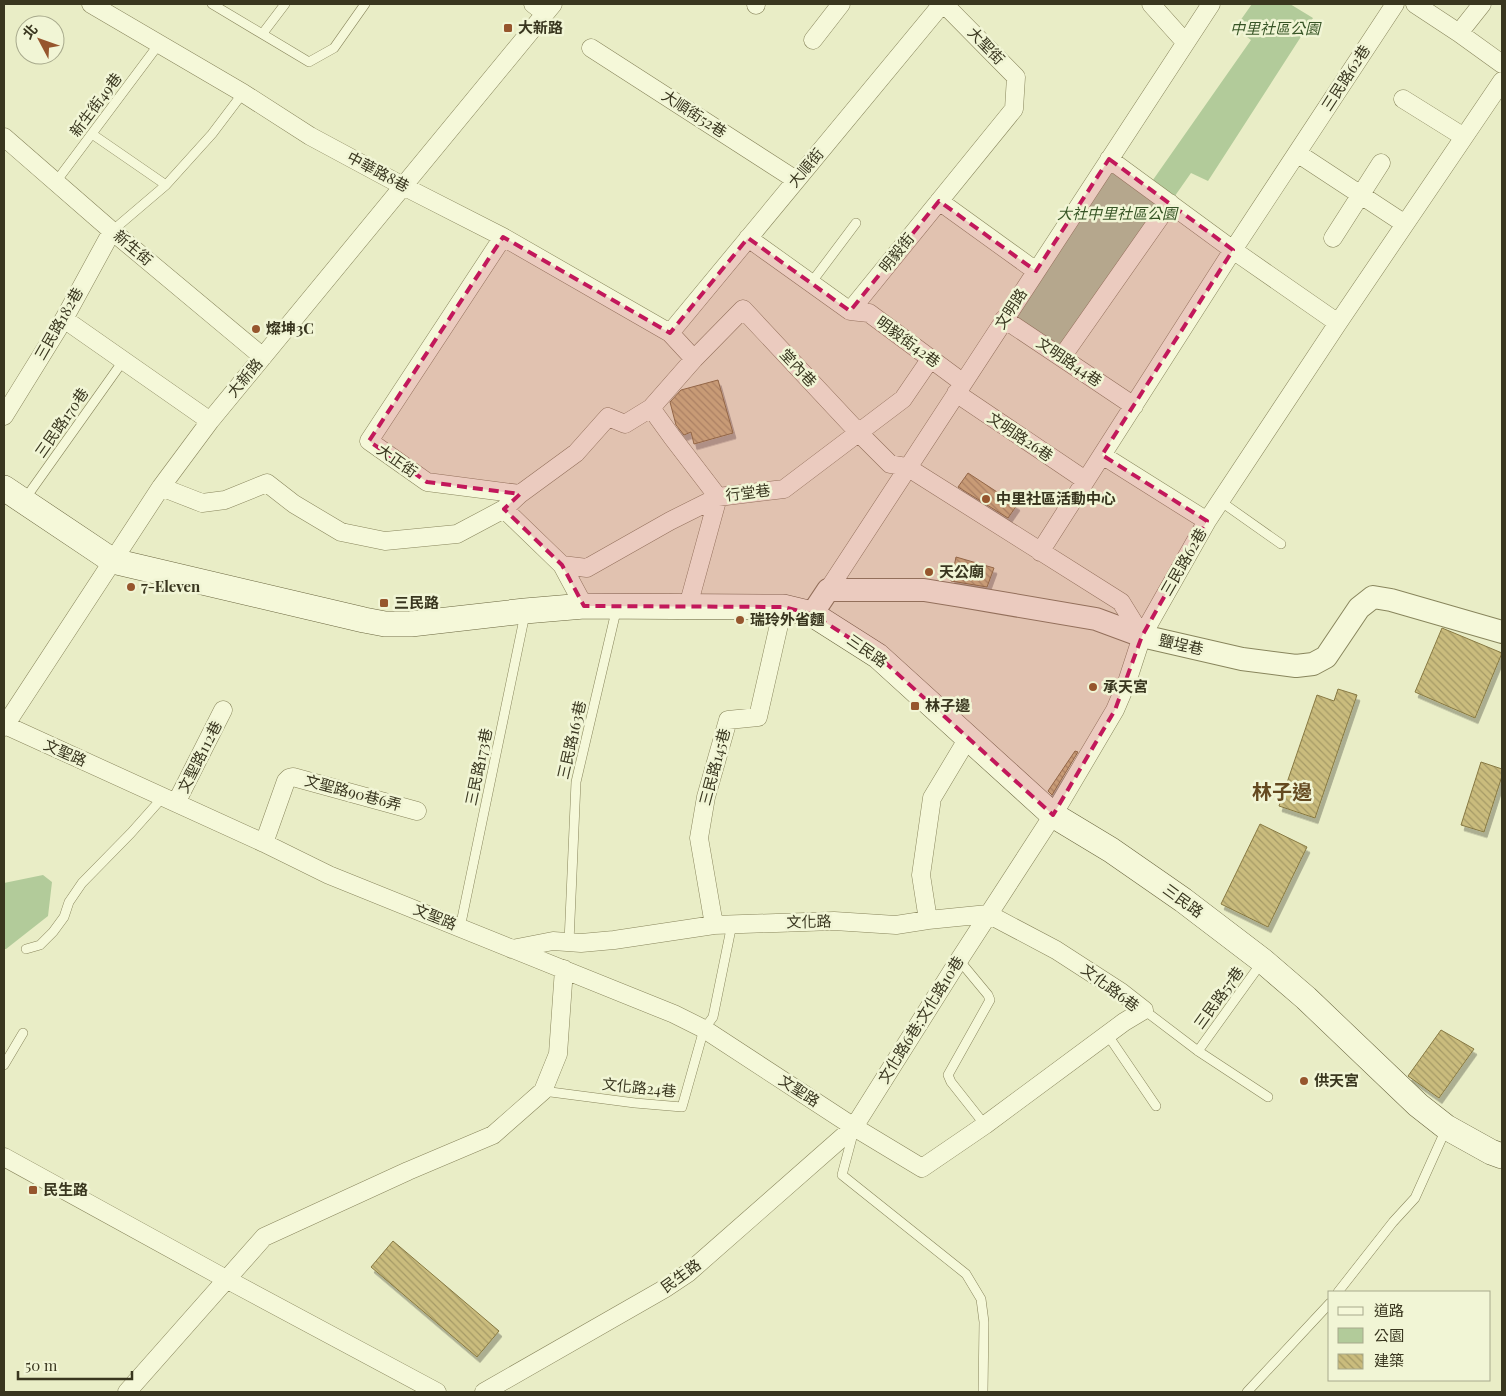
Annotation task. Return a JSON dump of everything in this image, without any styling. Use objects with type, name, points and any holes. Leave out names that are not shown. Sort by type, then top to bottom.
[{"type":"main road","name":"三民路","points":[[14,495],[113,561],[385,624],[411,624],[584,606],[783,607],[812,614],[878,656],[1053,814],[1111,850],[1183,900],[1263,961],[1306,998],[1418,1105],[1446,1128],[1502,1156]]},
{"type":"street","name":"中華路8巷","points":[[91,4],[242,93],[310,136],[503,237],[670,333],[694,359]]},
{"type":"street","points":[[812,40],[841,4]]},
{"type":"street","name":"大聖街","points":[[943,4],[1016,77],[1015,94]]},
{"type":"street","name":"大順街","points":[[670,333],[943,4]]},
{"type":"street","points":[[1151,4],[1186,42]]},
{"type":"street","name":"文明路","points":[[812,614],[1211,4]]},
{"type":"street","name":"三民路62巷","points":[[1040,552],[1395,4]]},
{"type":"street","points":[[1414,4],[1502,64]]},
{"type":"street","points":[[1459,33],[1482,4]]},
{"type":"street","name":"大新路","points":[[4,726],[161,486],[210,421],[403,186],[543,7]]},
{"type":"street","name":"大順街52巷","points":[[592,48],[796,180]]},
{"type":"street","name":"三民路62巷","points":[[1053,814],[1115,710],[1127,682],[1142,636],[1207,521],[1502,81]]},
{"type":"street","name":"明毅街","points":[[850,311],[1014,109],[1015,94]]},
{"type":"street","points":[[1403,99],[1464,137]]},
{"type":"street","name":"新生街","points":[[4,137],[55,183],[263,357]]},
{"type":"street","points":[[1298,153],[1405,224]]},
{"type":"street","points":[[1109,158],[1234,250],[1338,323]]},
{"type":"street","points":[[1333,238],[1381,162]]},
{"type":"street","points":[[939,201],[1036,270]]},
{"type":"street","points":[[1062,357],[1170,203]]},
{"type":"street","name":"三民路182巷","points":[[4,416],[64,319],[112,231]]},
{"type":"street","name":"大正街","points":[[503,237],[368,441],[427,482],[520,494]]},
{"type":"street","points":[[748,238],[850,311]]},
{"type":"street","name":"堂內巷","points":[[694,359],[744,309],[890,464],[907,467],[1121,602],[1142,636]]},
{"type":"street","name":"明毅街42巷","points":[[850,311],[869,313],[931,358],[959,387]]},
{"type":"street","name":"文明路44巷","points":[[1004,318],[1134,406]]},
{"type":"street","points":[[64,319],[210,421]]},
{"type":"street","name":"行堂巷","points":[[562,565],[586,568],[670,521],[718,497],[784,489],[903,399],[931,358]]},
{"type":"street","points":[[161,486],[202,504],[225,500],[267,484],[294,504],[341,532],[384,541],[457,534],[504,509],[520,494],[576,453],[608,417],[625,424],[651,408],[694,359]]},
{"type":"street","name":"文明路26巷","points":[[959,387],[1085,480]]},
{"type":"street","points":[[651,408],[718,497],[688,606]]},
{"type":"street","points":[[1102,455],[1207,521]]},
{"type":"street","points":[[504,509],[562,565],[584,606]]},
{"type":"street","name":"鹽埕巷","points":[[828,590],[924,590],[1096,619],[1142,636],[1242,659],[1296,666],[1313,664],[1326,657],[1359,608],[1373,598],[1391,600],[1502,632]]},
{"type":"street","name":"三民路145巷","points":[[714,925],[699,838],[706,797],[728,720],[758,718],[783,607]]},
{"type":"street","name":"文聖路112巷","points":[[170,800],[223,710]]},
{"type":"street","name":"文聖路","points":[[4,726],[264,843],[329,875],[674,1014],[704,1029],[854,1127]]},
{"type":"street","points":[[928,920],[921,875],[932,798],[968,738]]},
{"type":"street","name":"文聖路90巷6弄","points":[[264,843],[286,781],[293,777],[417,811]]},
{"type":"street","points":[[988,914],[1053,814]]},
{"type":"street","name":"文化路","points":[[512,949],[553,941],[581,943],[614,940],[714,925],[834,921],[896,925],[988,914]]},
{"type":"street","name":"文化路6巷;文化路10巷","points":[[854,1127],[988,914]]},
{"type":"street","name":"文化路6巷","points":[[854,1127],[922,1168],[985,1125],[1107,1034],[1144,1010],[1121,992],[1056,950],[988,914]]},
{"type":"street","points":[[127,1392],[264,1237],[408,1171],[493,1135],[544,1091],[558,1054],[564,969]]},
{"type":"street","name":"民生路","points":[[484,1392],[664,1289],[688,1273],[854,1127]]},
{"type":"street","points":[[4,1157],[437,1392]]},
{"type":"lane","points":[[212,4],[310,62],[334,48],[365,4]]},
{"type":"lane","points":[[263,33],[285,4]]},
{"type":"lane","name":"新生街49巷","points":[[55,183],[159,44]]},
{"type":"lane","points":[[112,231],[166,185],[212,134],[242,93]]},
{"type":"lane","points":[[92,134],[166,185]]},
{"type":"lane","points":[[811,283],[856,223]]},
{"type":"lane","name":"三民路170巷","points":[[14,495],[123,361]]},
{"type":"lane","points":[[1220,502],[1281,544]]},
{"type":"lane","name":"三民路163巷","points":[[569,942],[576,782],[618,606]]},
{"type":"lane","name":"三民路173巷","points":[[460,928],[525,611]]},
{"type":"lane","points":[[26,949],[40,945],[53,932],[64,917],[69,902],[82,884],[131,834],[170,800]]},
{"type":"lane","points":[[704,1029],[713,1017],[732,924]]},
{"type":"lane","points":[[959,960],[990,1000],[948,1075],[951,1082],[985,1125]]},
{"type":"lane","name":"三民路57巷","points":[[1198,1051],[1263,961]]},
{"type":"lane","name":"三民路57巷","points":[[1144,1010],[1198,1051],[1268,1097]]},
{"type":"lane","name":"文化路24巷","points":[[544,1091],[635,1103],[682,1106],[704,1029]]},
{"type":"lane","points":[[4,1065],[23,1032]]},
{"type":"lane","points":[[1107,1034],[1156,1106]]},
{"type":"lane","points":[[854,1127],[842,1175],[966,1274],[981,1300],[984,1322],[983,1392]]},
{"type":"lane","points":[[1339,1291],[1415,1198],[1446,1128]]},
{"type":"lane","points":[[1247,1392],[1328,1305]]},
{"type":"highlighted area","points":[[1109,159],[1233,250],[1102,455],[1207,521],[1142,636],[1115,710],[1053,815],[878,656],[812,614],[783,607],[584,606],[562,565],[504,509],[520,494],[427,482],[369,441],[503,237],[670,333],[748,238],[850,311],[939,201],[1036,271]]},
{"type":"green space","points":[[1252,4],[1290,4],[1313,18],[1208,181],[1191,173],[1062,357],[1004,319],[1109,159],[1148,187],[1251,40],[1235,28]]},
{"type":"green space","points":[[43,875],[52,882],[48,916],[4,949],[4,883]]},
{"type":"building","points":[[718,380],[733,433],[694,444],[691,432],[684,435],[676,425],[670,402],[681,390]]},
{"type":"building","name":"中里社區活動中心","points":[[968,473],[1017,505],[1008,518],[958,487]]},
{"type":"building","points":[[956,557],[994,568],[987,587],[951,581]]},
{"type":"building","points":[[1442,628],[1502,653],[1475,718],[1415,692]]},
{"type":"building","points":[[1338,689],[1357,695],[1315,818],[1279,806],[1317,695],[1334,701]]},
{"type":"building","points":[[1075,751],[1078,752],[1052,795],[1048,791]]},
{"type":"building","points":[[1481,762],[1502,769],[1502,776],[1484,832],[1461,825]]},
{"type":"building","points":[[1260,824],[1307,847],[1268,927],[1221,904]]},
{"type":"building","points":[[1441,1030],[1474,1049],[1439,1098],[1408,1076]]},
{"type":"building","points":[[393,1241],[499,1331],[477,1357],[371,1267]]},
{"type":"place","name":"大新路","points":[[508,28]]},
{"type":"place","name":"燦坤3C","points":[[256,329]]},
{"type":"place","name":"中里社區活動中心","points":[[986,499]]},
{"type":"place","name":"天公廟","points":[[929,572]]},
{"type":"place","name":"7-Eleven","points":[[131,587]]},
{"type":"place","name":"三民路","points":[[384,603]]},
{"type":"place","name":"瑞玲外省麵","points":[[740,620]]},
{"type":"place","name":"承天宮","points":[[1093,687]]},
{"type":"place","name":"林子邊","points":[[915,706]]},
{"type":"place","name":"供天宮","points":[[1304,1081]]},
{"type":"place","name":"民生路","points":[[33,1190]]},
{"type":"district","name":"林子邊","points":[[1282,792]]},
{"type":"park label","name":"中里社區公園","points":[[1275,29]]},
{"type":"park label","name":"大社中里社區公園","points":[[1117,214]]}]
